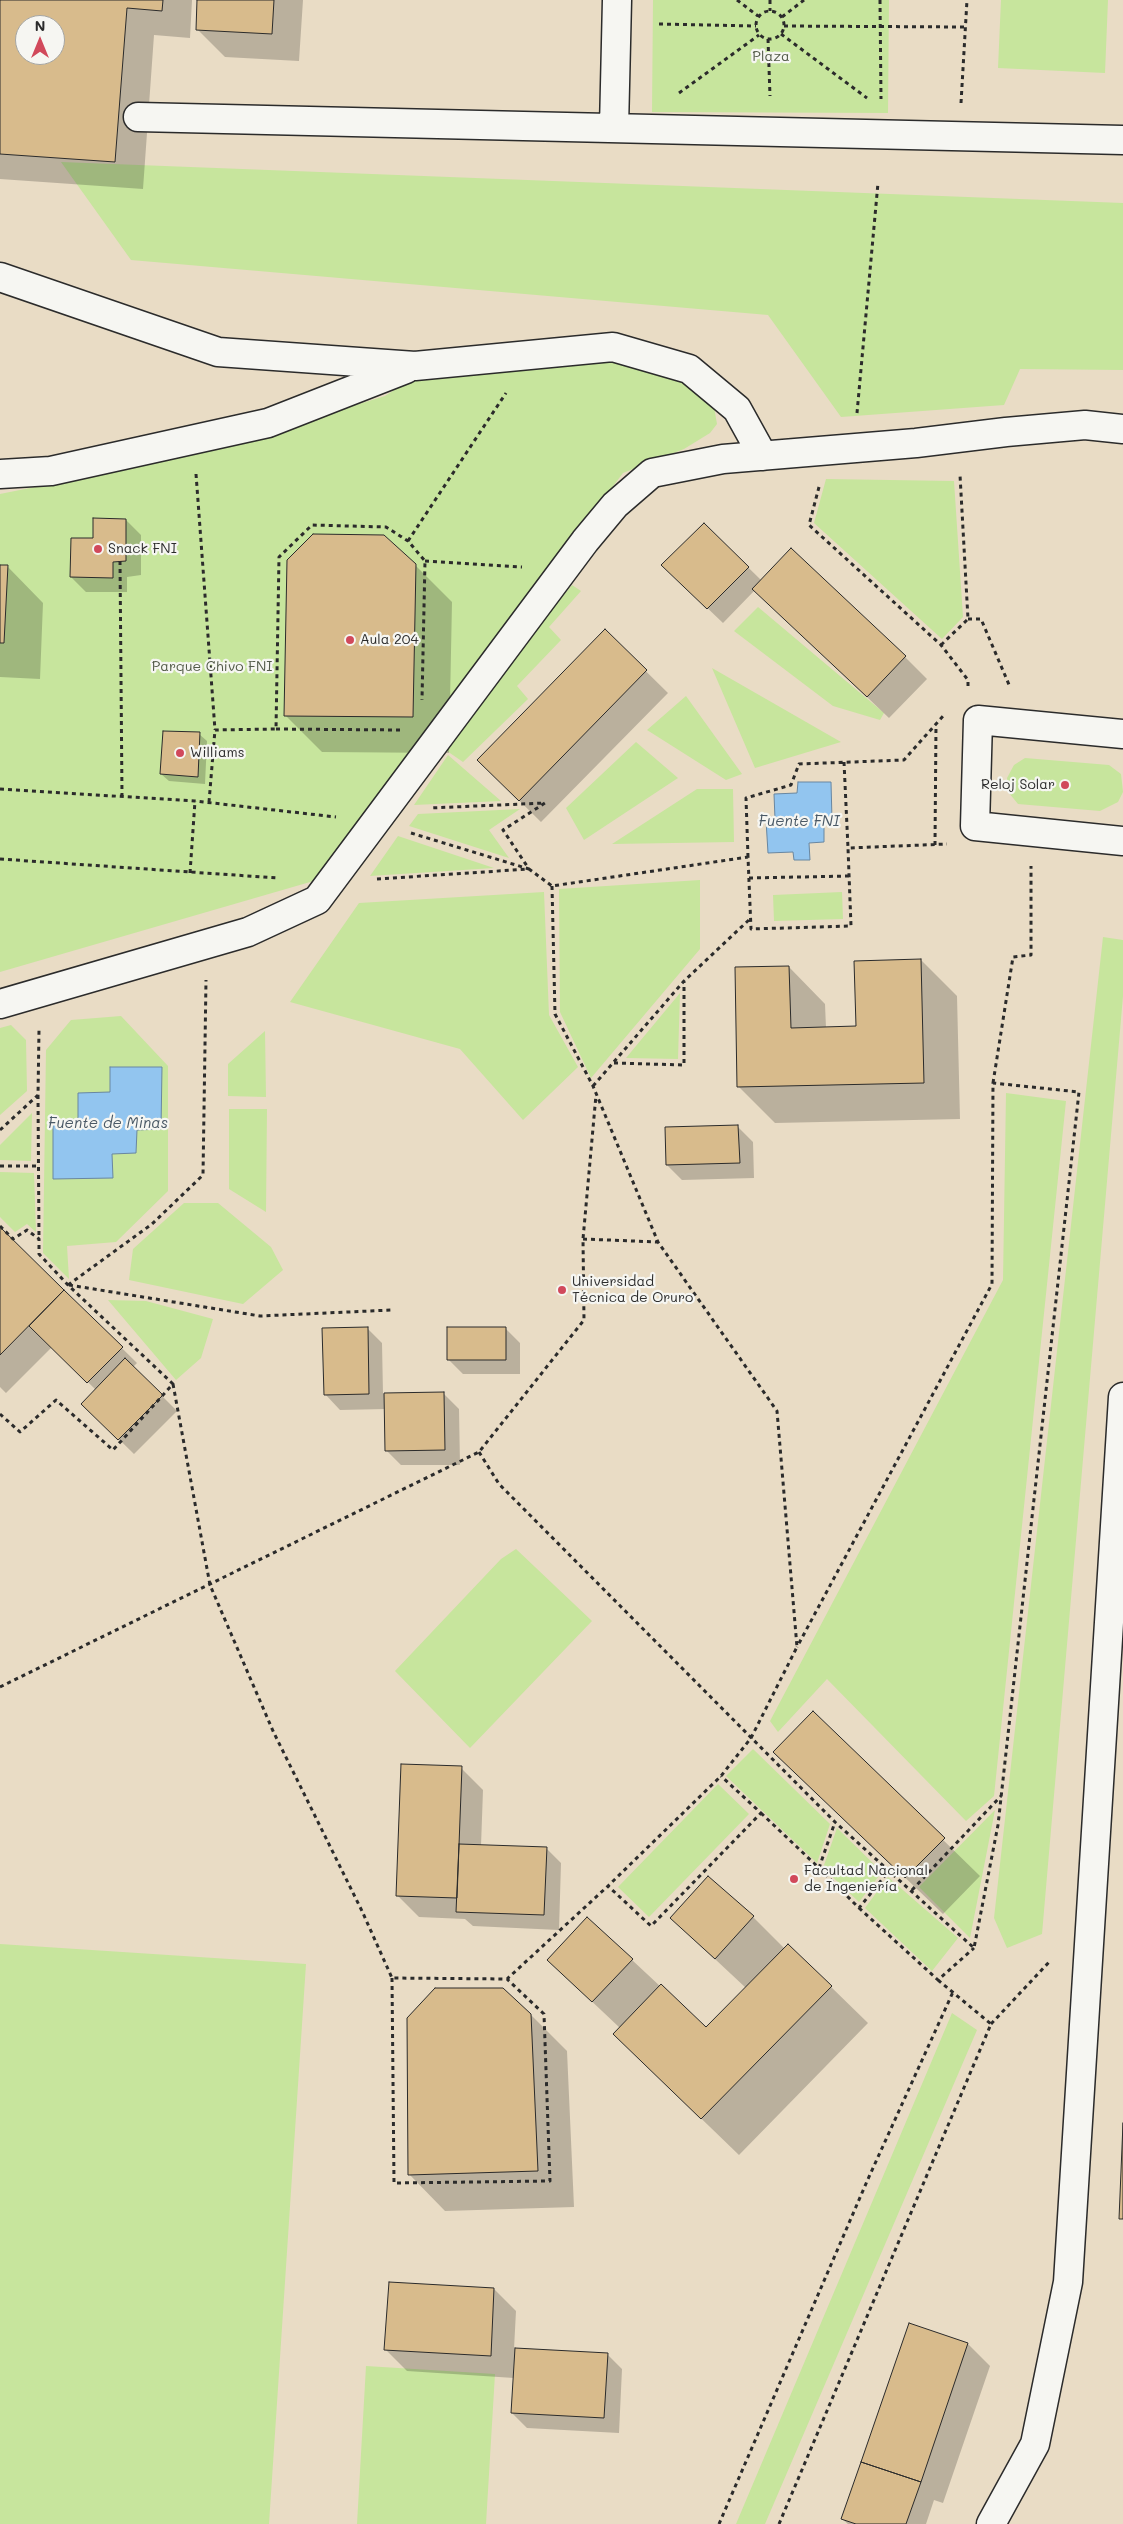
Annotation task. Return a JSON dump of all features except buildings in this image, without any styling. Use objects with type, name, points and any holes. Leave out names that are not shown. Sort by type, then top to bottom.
[{"type":"lane","points":[[614,128],[617,0]]},
{"type":"lane","points":[[138,117],[1123,140]]},
{"type":"lane","points":[[0,278],[218,352],[415,366],[613,347],[689,370],[736,410],[763,456]]},
{"type":"lane","points":[[0,474],[51,471],[268,423],[415,366]]},
{"type":"lane","points":[[0,1004],[248,932],[317,900],[585,541],[616,505],[652,473],[722,459],[916,443],[1085,425],[1123,429]]},
{"type":"lane","points":[[1123,734],[978,720],[976,826],[1123,841]]},
{"type":"lane","points":[[991,2524],[1035,2444],[1068,2282],[1123,1397]]},
{"type":"path","points":[[737,0],[758,17]]},
{"type":"path","points":[[770,0],[770,11]]},
{"type":"path","points":[[782,17],[804,0]]},
{"type":"path","points":[[880,0],[881,109]]},
{"type":"path","points":[[961,136],[967,0]]},
{"type":"path","points":[[758,17],[770,11]]},
{"type":"path","points":[[770,11],[782,17]]},
{"type":"path","points":[[758,17],[756,26],[760,34],[768,39]]},
{"type":"path","points":[[768,39],[781,34],[784,26],[782,17]]},
{"type":"path","points":[[659,24],[756,26]]},
{"type":"path","points":[[784,26],[880,25],[965,27]]},
{"type":"path","points":[[674,96],[760,34]]},
{"type":"path","points":[[781,34],[874,103]]},
{"type":"path","points":[[768,39],[770,99]]},
{"type":"path","points":[[857,421],[878,183]]},
{"type":"path","points":[[408,541],[510,386]]},
{"type":"path","points":[[195,464],[215,730],[209,802]]},
{"type":"path","points":[[960,475],[968,619]]},
{"type":"path","points":[[820,481],[808,525],[941,645],[968,680],[967,695]]},
{"type":"path","points":[[276,729],[279,557],[312,525],[386,527],[408,541],[425,561],[421,708]]},
{"type":"path","points":[[120,561],[122,796]]},
{"type":"path","points":[[425,561],[528,567]]},
{"type":"path","points":[[941,645],[968,619],[980,618],[1011,692]]},
{"type":"path","points":[[844,762],[851,926],[751,929],[746,798],[791,785],[799,764],[844,762],[904,760],[947,712]]},
{"type":"path","points":[[935,845],[936,723]]},
{"type":"path","points":[[215,730],[402,730]]},
{"type":"path","points":[[0,789],[209,802],[344,818]]},
{"type":"path","points":[[190,873],[195,801]]},
{"type":"path","points":[[420,808],[545,803],[503,830],[530,869],[552,886],[748,857]]},
{"type":"path","points":[[405,832],[530,869]]},
{"type":"path","points":[[848,848],[952,844]]},
{"type":"path","points":[[0,859],[284,878]]},
{"type":"path","points":[[507,1979],[608,1886],[721,1776],[750,1738],[992,1284],[993,1083],[1013,958],[1031,955],[1031,863]]},
{"type":"path","points":[[376,880],[530,869]]},
{"type":"path","points":[[749,878],[849,876]]},
{"type":"path","points":[[552,886],[555,1014],[592,1086],[658,1242],[777,1411],[797,1647]]},
{"type":"path","points":[[592,1086],[684,981],[750,918]]},
{"type":"path","points":[[68,1285],[152,1224],[203,1174],[206,970]]},
{"type":"path","points":[[614,1063],[684,1065],[684,981]]},
{"type":"path","points":[[39,1023],[40,1254],[68,1285],[173,1384],[210,1585],[273,1730],[362,1911],[392,1978],[394,2183],[550,2181],[544,2014],[507,1979],[392,1978]]},
{"type":"path","points":[[938,1980],[974,1948],[998,1825],[1079,1092],[993,1083]]},
{"type":"path","points":[[0,1130],[38,1095]]},
{"type":"path","points":[[0,1687],[479,1452],[584,1320],[583,1239],[596,1095]]},
{"type":"path","points":[[0,1166],[39,1166]]},
{"type":"path","points":[[0,1226],[13,1239],[27,1230],[40,1239]]},
{"type":"path","points":[[583,1239],[658,1242]]},
{"type":"path","points":[[68,1285],[260,1316],[392,1310]]},
{"type":"path","points":[[0,1414],[20,1432],[56,1400],[113,1450],[173,1384]]},
{"type":"path","points":[[479,1452],[500,1484],[750,1738],[888,1872],[912,1890],[974,1948]]},
{"type":"path","points":[[721,1776],[938,1980],[991,2024]]},
{"type":"path","points":[[912,1890],[1001,1796]]},
{"type":"path","points":[[608,1886],[651,1926],[761,1813]]},
{"type":"path","points":[[819,1868],[835,1822]]},
{"type":"path","points":[[860,1908],[888,1872]]},
{"type":"path","points":[[779,2524],[991,2024],[1052,1960]]},
{"type":"path","points":[[719,2524],[868,2179],[952,1992]]},
{"type":"shaded area","name":"Universidad Técnica de Oruro","points":[[0,0],[1123,0],[1123,2524],[0,2524]]},
{"type":"green space","name":"Plaza","points":[[653,0],[889,0],[888,113],[652,112]]},
{"type":"green space","points":[[1001,0],[1108,0],[1105,73],[998,68]]},
{"type":"green space","points":[[61,162],[1123,203],[1123,370],[1020,369],[1004,405],[841,417],[768,315],[131,260]]},
{"type":"green space","name":"Parque Chivo FNI","points":[[583,358],[637,365],[668,375],[691,387],[714,407],[717,424],[710,433],[684,449],[623,473],[317,880],[0,972],[0,494],[189,456],[385,396],[417,375]]},
{"type":"green space","points":[[826,479],[954,481],[963,617],[942,639],[814,523]]},
{"type":"green space","points":[[572,585],[581,591],[549,627],[561,640],[517,686],[528,699],[463,762],[447,751],[443,742]]},
{"type":"green space","points":[[758,607],[884,713],[880,720],[833,706],[734,631]]},
{"type":"green space","points":[[712,668],[841,742],[755,768]]},
{"type":"green space","points":[[686,696],[742,774],[726,780],[647,730]]},
{"type":"green space","points":[[636,742],[678,778],[584,840],[566,808]]},
{"type":"green space","points":[[448,755],[501,801],[414,805]]},
{"type":"green space","points":[[1025,758],[1109,765],[1121,774],[1123,792],[1118,802],[1100,811],[1018,804],[1009,793],[1007,778],[1014,765]]},
{"type":"green space","points":[[697,789],[733,789],[734,842],[612,844]]},
{"type":"green space","points":[[520,809],[489,830],[509,858],[409,826],[418,814]]},
{"type":"green space","points":[[398,836],[494,868],[370,876]]},
{"type":"green space","points":[[700,880],[700,949],[591,1078],[560,1012],[559,889]]},
{"type":"green space","points":[[544,892],[549,1015],[578,1067],[523,1120],[460,1049],[290,1002],[359,903]]},
{"type":"green space","points":[[842,892],[843,919],[774,921],[773,895]]},
{"type":"green space","points":[[1103,937],[1123,940],[1123,996],[1042,1934],[1007,1948],[994,1918]]},
{"type":"green space","points":[[680,993],[678,1059],[626,1058]]},
{"type":"green space","points":[[121,1016],[168,1066],[168,1191],[116,1242],[67,1246],[69,1279],[43,1253],[46,1050],[71,1020]],"holes":[[[110,1092],[54,1178],[53,1122],[78,1121]]]},
{"type":"green space","points":[[11,1025],[26,1040],[27,1091],[0,1115],[0,1028]]},
{"type":"green space","points":[[265,1031],[266,1097],[228,1096],[228,1064]]},
{"type":"green space","points":[[1006,1093],[1066,1101],[994,1796],[966,1821],[827,1679],[778,1732],[770,1721],[1003,1280]]},
{"type":"green space","points":[[229,1109],[267,1109],[266,1212],[229,1189]]},
{"type":"green space","points":[[32,1113],[31,1161],[0,1160],[0,1145]]},
{"type":"green space","points":[[0,1172],[34,1173],[36,1232],[27,1224],[15,1232],[0,1217]]},
{"type":"green space","points":[[184,1203],[218,1203],[271,1247],[283,1270],[243,1304],[129,1280],[133,1249]]},
{"type":"green space","points":[[108,1300],[146,1301],[213,1319],[201,1358],[176,1380]]},
{"type":"green space","points":[[516,1549],[592,1621],[470,1748],[395,1671],[501,1559]]},
{"type":"green space","points":[[753,1749],[830,1824],[817,1863],[726,1776]]},
{"type":"green space","points":[[718,1784],[749,1814],[649,1917],[618,1887]]},
{"type":"green space","points":[[995,1810],[970,1938],[919,1887]]},
{"type":"green space","points":[[837,1828],[882,1872],[859,1902],[823,1868]]},
{"type":"green space","points":[[888,1877],[958,1938],[932,1971],[865,1908]]},
{"type":"green space","points":[[0,1944],[306,1964],[269,2524],[0,2524]]},
{"type":"green space","points":[[952,2013],[977,2030],[765,2524],[736,2524]]},
{"type":"green space","points":[[366,2366],[495,2374],[486,2524],[357,2524]]},
{"type":"water","name":"Fuente FNI","points":[[798,782],[831,782],[832,820],[824,820],[824,842],[809,843],[810,860],[794,860],[793,852],[768,853],[766,820],[775,819],[774,794],[797,793]]},
{"type":"water","name":"Fuente de Minas","points":[[110,1067],[162,1067],[161,1129],[137,1130],[136,1153],[112,1154],[113,1178],[53,1179],[53,1122],[78,1121],[78,1093],[110,1092]]},
{"type":"place","name":"Snack FNI","points":[[98,549]]},
{"type":"place","name":"Aula 204","points":[[350,640]]},
{"type":"place","name":"Williams","points":[[180,753]]},
{"type":"place","name":"Reloj Solar","points":[[1065,785]]},
{"type":"place","name":"Universidad Técnica de Oruro","points":[[562,1290]]},
{"type":"place","name":"Facultad Nacional de Ingeniería","points":[[794,1879]]}]
